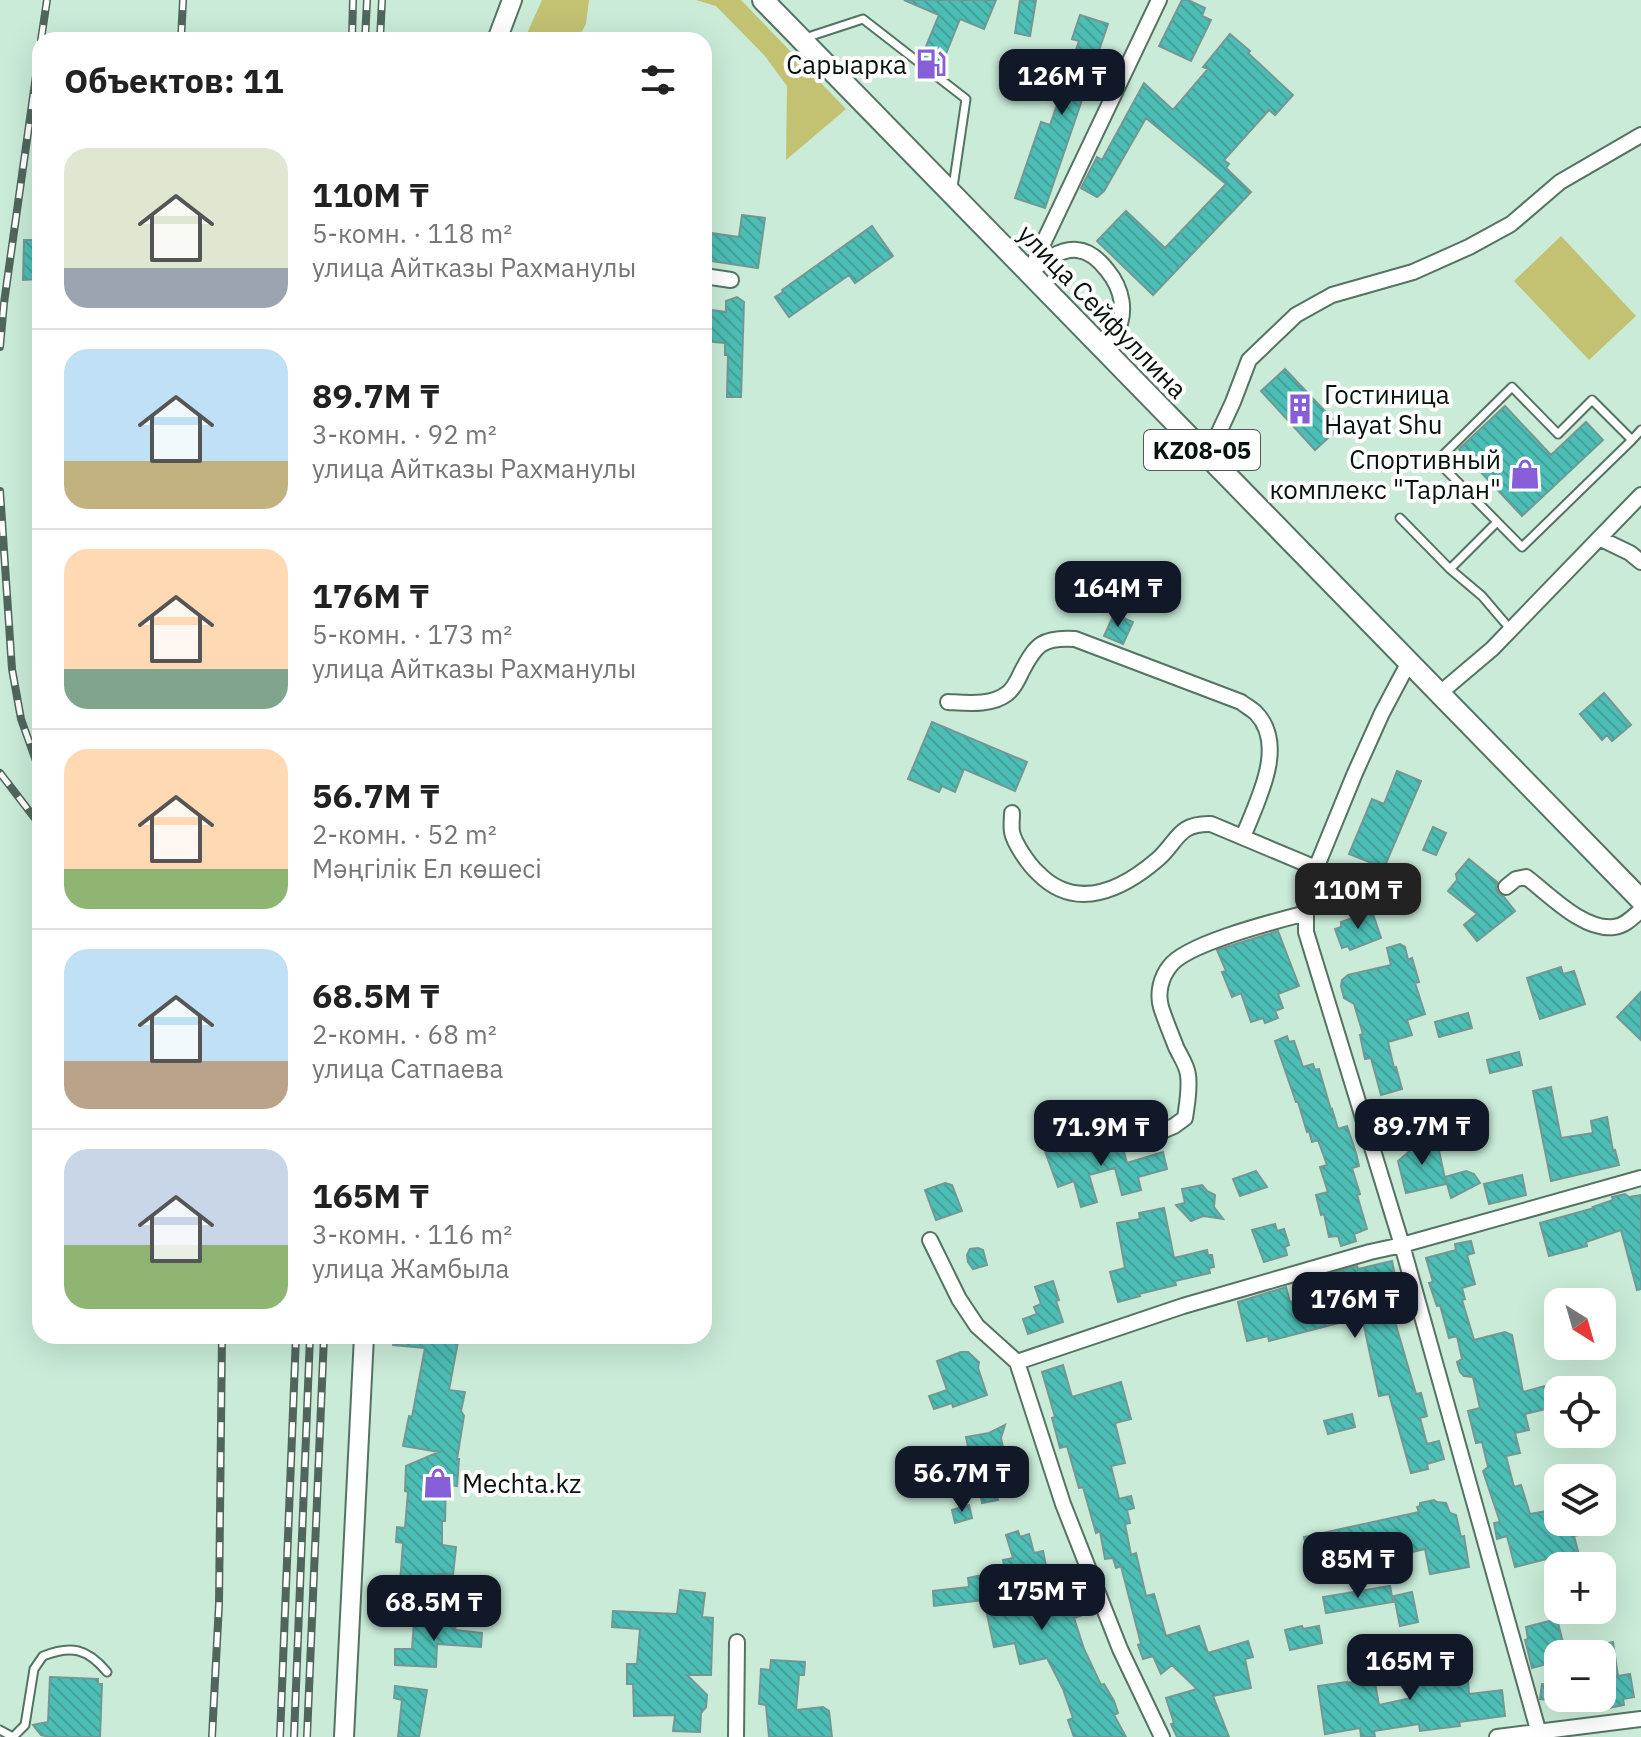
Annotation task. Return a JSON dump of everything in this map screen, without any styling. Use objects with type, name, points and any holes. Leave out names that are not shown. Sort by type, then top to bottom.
[{"type":"main road","name":"улица Сейфуллина","points":[[763,0],[1641,900]]},
{"type":"street","points":[[500,32],[512,0]]},
{"type":"street","points":[[1029,273],[1159,0]]},
{"type":"street","points":[[1208,456],[1249,360],[1296,315],[1332,295],[1413,272],[1469,247],[1511,224],[1560,182],[1641,135]]},
{"type":"street","points":[[1029,273],[1048,258],[1075,249],[1099,260],[1120,290],[1122,311],[1116,332],[1102,348]]},
{"type":"street","points":[[712,277],[731,280]]},
{"type":"street","points":[[1440,693],[1492,649],[1641,495]]},
{"type":"street","points":[[1601,539],[1641,562]]},
{"type":"street","points":[[948,702],[982,703],[1007,694],[1035,649],[1049,639],[1060,638],[1075,639],[1241,702],[1257,714],[1265,726],[1270,746],[1269,769],[1243,837]]},
{"type":"street","points":[[1409,662],[1360,761],[1312,878],[1306,932],[1402,1245],[1539,1734]]},
{"type":"street","points":[[1012,813],[1012,833],[1031,866],[1045,881],[1060,890],[1080,895],[1114,887],[1140,873],[1160,858],[1178,834],[1198,823],[1211,824],[1316,868]]},
{"type":"street","points":[[1506,887],[1516,879],[1526,877],[1571,914],[1613,928],[1626,923],[1641,910]]},
{"type":"street","points":[[1148,1137],[1185,1118],[1188,1097],[1188,1072],[1160,1004],[1162,979],[1171,964],[1196,948],[1241,931],[1306,913]]},
{"type":"street","points":[[1017,1362],[1183,1306],[1641,1178]]},
{"type":"street","points":[[930,1240],[959,1299],[977,1326],[1017,1362],[1063,1504],[1120,1649],[1162,1737]]},
{"type":"street","points":[[344,1737],[364,1344]]},
{"type":"street","points":[[736,1737],[737,1642]]},
{"type":"street","points":[[1497,1737],[1641,1719]]},
{"type":"lane","points":[[801,39],[863,19],[966,99],[952,193]]},
{"type":"lane","points":[[1632,440],[1592,400],[1558,434],[1512,387],[1437,461],[1522,547],[1632,440],[1641,430]]},
{"type":"lane","points":[[1400,518],[1450,569],[1482,596],[1511,630]]},
{"type":"lane","points":[[1450,569],[1497,522]]},
{"type":"lane","points":[[0,1730],[13,1737],[25,1725],[34,1669],[43,1656],[72,1648],[99,1662],[107,1672]]},
{"type":"shaded area","points":[[542,0],[589,0],[586,24],[582,32],[528,32]]},
{"type":"shaded area","points":[[696,0],[741,0],[846,109],[786,160],[787,86],[765,56],[716,6]]},
{"type":"shaded area","points":[[1561,236],[1636,316],[1589,360],[1514,281]]},
{"type":"building","points":[[904,0],[996,0],[984,29],[960,19],[941,66],[922,56],[939,15]]},
{"type":"building","points":[[1020,0],[1036,0],[1030,36],[1015,33]]},
{"type":"building","points":[[1182,0],[1205,8],[1202,16],[1211,20],[1191,61],[1159,46]]},
{"type":"building","points":[[1080,15],[1108,24],[1045,208],[1015,198],[1041,122],[1050,125],[1079,41],[1072,39]]},
{"type":"building","points":[[1230,34],[1293,95],[1275,115],[1269,110],[1224,160],[1229,164],[1226,168],[1251,192],[1153,295],[1097,241],[1126,211],[1165,248],[1226,184],[1146,118],[1104,191],[1097,197],[1081,188],[1097,157],[1102,160],[1144,83],[1173,110],[1208,69],[1203,67]]},
{"type":"building","points":[[742,215],[765,218],[758,268],[712,261],[712,233],[739,237]]},
{"type":"building","points":[[872,226],[893,256],[855,283],[849,275],[789,317],[775,297]]},
{"type":"building","points":[[24,240],[32,240],[32,279],[23,280]]},
{"type":"building","points":[[737,297],[744,302],[741,397],[727,397],[728,355],[725,355],[725,343],[712,342],[712,310],[726,312],[726,301]]},
{"type":"building","name":"Гостиница Hayat Shu","points":[[1285,369],[1340,427],[1315,450],[1261,391]]},
{"type":"building","points":[[1505,406],[1551,455],[1586,422],[1603,440],[1522,516],[1459,449]]},
{"type":"building","points":[[1114,614],[1133,622],[1123,644],[1104,636]]},
{"type":"building","points":[[1604,693],[1631,725],[1612,741],[1607,735],[1602,740],[1580,714]]},
{"type":"building","points":[[932,722],[1027,762],[1015,791],[964,769],[955,792],[942,786],[939,792],[908,779]]},
{"type":"building","points":[[1397,771],[1421,781],[1384,868],[1349,854],[1372,799],[1384,804]]},
{"type":"building","points":[[1433,827],[1446,833],[1436,855],[1423,850]]},
{"type":"building","points":[[1469,859],[1497,882],[1498,893],[1515,911],[1477,941],[1464,925],[1477,914],[1448,891],[1457,880],[1456,874]]},
{"type":"building","points":[[1338,875],[1345,875],[1350,879],[1350,887],[1357,890],[1350,908],[1328,899]]},
{"type":"building","points":[[1372,911],[1381,938],[1350,950],[1348,946],[1342,948],[1335,929],[1341,927],[1341,922]]},
{"type":"building","points":[[1278,931],[1299,986],[1278,994],[1283,1008],[1275,1011],[1278,1018],[1265,1023],[1263,1018],[1251,1022],[1241,993],[1232,997],[1217,950]]},
{"type":"building","points":[[1400,944],[1405,947],[1408,960],[1412,958],[1419,982],[1415,983],[1425,1014],[1407,1020],[1412,1035],[1388,1042],[1402,1089],[1381,1095],[1371,1058],[1365,1059],[1360,1035],[1363,1034],[1354,1004],[1344,998],[1341,986],[1348,975],[1391,965],[1387,948]]},
{"type":"building","points":[[1561,967],[1563,974],[1574,971],[1585,1004],[1540,1019],[1527,978]]},
{"type":"building","points":[[1641,992],[1641,1040],[1617,1017]]},
{"type":"building","points":[[1468,1013],[1472,1028],[1439,1037],[1435,1022]]},
{"type":"building","points":[[1287,1036],[1289,1042],[1294,1041],[1303,1067],[1313,1064],[1315,1070],[1319,1069],[1338,1129],[1347,1126],[1356,1153],[1359,1166],[1352,1168],[1367,1229],[1354,1234],[1356,1241],[1341,1246],[1338,1236],[1329,1237],[1316,1195],[1328,1192],[1320,1167],[1327,1165],[1318,1140],[1312,1142],[1307,1132],[1275,1041]]},
{"type":"building","points":[[1519,1052],[1522,1065],[1490,1073],[1487,1060]]},
{"type":"building","points":[[1551,1087],[1561,1138],[1593,1133],[1591,1121],[1607,1117],[1613,1151],[1619,1165],[1551,1181],[1533,1091]]},
{"type":"building","points":[[1393,1102],[1395,1115],[1381,1118],[1378,1105]]},
{"type":"building","points":[[1417,1117],[1421,1132],[1392,1140],[1388,1126]]},
{"type":"building","points":[[1436,1136],[1446,1184],[1406,1193],[1398,1161],[1420,1142]]},
{"type":"building","points":[[1120,1138],[1127,1163],[1163,1152],[1167,1169],[1138,1177],[1141,1190],[1122,1195],[1115,1168],[1089,1175],[1097,1202],[1081,1207],[1074,1181],[1058,1187],[1045,1151],[1060,1146],[1063,1153]]},
{"type":"building","points":[[1256,1171],[1267,1187],[1240,1196],[1233,1179]]},
{"type":"building","points":[[1466,1171],[1474,1174],[1480,1183],[1451,1198],[1445,1177]]},
{"type":"building","points":[[1522,1175],[1526,1195],[1489,1204],[1484,1184]]},
{"type":"building","points":[[945,1183],[952,1185],[962,1211],[936,1220],[925,1190]]},
{"type":"building","points":[[1202,1185],[1215,1195],[1214,1207],[1223,1219],[1203,1216],[1191,1221],[1176,1205],[1185,1203],[1182,1189]]},
{"type":"building","points":[[1625,1194],[1629,1197],[1641,1195],[1641,1289],[1637,1290],[1621,1230],[1586,1242],[1587,1246],[1549,1256],[1540,1223],[1594,1208],[1613,1200],[1612,1197]]},
{"type":"building","points":[[1164,1208],[1174,1258],[1207,1250],[1208,1255],[1212,1255],[1214,1267],[1209,1268],[1210,1273],[1175,1281],[1176,1285],[1118,1302],[1110,1272],[1125,1268],[1117,1223],[1140,1219],[1139,1213]]},
{"type":"building","points":[[1275,1224],[1277,1231],[1284,1229],[1289,1245],[1285,1247],[1287,1255],[1264,1262],[1252,1230]]},
{"type":"building","points":[[1471,1241],[1474,1253],[1467,1255],[1475,1284],[1462,1288],[1465,1299],[1462,1300],[1474,1340],[1505,1332],[1512,1335],[1523,1392],[1544,1386],[1544,1409],[1525,1414],[1529,1430],[1515,1433],[1520,1453],[1506,1456],[1514,1487],[1521,1485],[1530,1514],[1544,1512],[1544,1536],[1574,1536],[1578,1551],[1544,1552],[1544,1560],[1515,1567],[1507,1536],[1497,1539],[1494,1523],[1500,1522],[1483,1471],[1488,1467],[1482,1442],[1476,1443],[1468,1411],[1480,1408],[1473,1377],[1460,1372],[1457,1362],[1462,1359],[1457,1336],[1449,1338],[1440,1305],[1437,1306],[1429,1283],[1433,1282],[1426,1258],[1456,1250],[1455,1244]]},
{"type":"building","points":[[970,1249],[983,1250],[987,1265],[973,1269],[967,1255]]},
{"type":"building","points":[[1392,1261],[1401,1306],[1391,1308],[1416,1394],[1421,1393],[1427,1416],[1420,1418],[1427,1444],[1439,1441],[1444,1459],[1427,1464],[1428,1469],[1411,1473],[1389,1394],[1379,1396],[1362,1317],[1269,1341],[1268,1336],[1247,1341],[1238,1302],[1286,1287],[1290,1302],[1326,1293],[1322,1276],[1357,1266],[1358,1269]]},
{"type":"building","points":[[1053,1281],[1063,1322],[1028,1334],[1023,1319],[1037,1314],[1034,1307],[1041,1304],[1035,1287]]},
{"type":"building","points":[[458,1344],[449,1390],[465,1392],[457,1486],[446,1484],[445,1521],[442,1521],[442,1545],[456,1547],[453,1575],[438,1574],[437,1586],[424,1585],[424,1620],[402,1620],[397,1611],[406,1583],[400,1583],[403,1543],[396,1542],[397,1527],[405,1528],[408,1492],[405,1491],[406,1466],[439,1452],[403,1446],[409,1416],[412,1417],[425,1348],[393,1345]]},
{"type":"building","points":[[968,1352],[979,1362],[987,1395],[953,1407],[952,1403],[934,1409],[929,1396],[947,1390],[937,1361]]},
{"type":"building","points":[[1063,1365],[1072,1397],[1121,1382],[1131,1419],[1115,1423],[1125,1463],[1111,1466],[1119,1499],[1131,1496],[1134,1508],[1127,1510],[1130,1523],[1125,1524],[1131,1555],[1136,1553],[1146,1596],[1154,1594],[1166,1636],[1199,1626],[1208,1653],[1248,1641],[1253,1657],[1245,1659],[1251,1688],[1213,1696],[1229,1737],[1177,1737],[1171,1724],[1174,1723],[1166,1698],[1197,1689],[1172,1665],[1161,1674],[1153,1656],[1143,1659],[1121,1566],[1116,1568],[1113,1558],[1105,1559],[1100,1531],[1096,1533],[1067,1446],[1060,1448],[1042,1372]]},
{"type":"building","points":[[1352,1414],[1355,1427],[1328,1434],[1324,1421]]},
{"type":"building","points":[[1005,1425],[1001,1438],[1013,1493],[982,1503],[976,1464],[972,1465],[966,1437],[989,1433]]},
{"type":"building","points":[[1434,1500],[1446,1503],[1450,1513],[1456,1515],[1461,1537],[1464,1536],[1469,1567],[1430,1574],[1425,1549],[1408,1553],[1405,1535],[1393,1537],[1392,1534],[1346,1544],[1347,1549],[1308,1557],[1304,1537],[1419,1512],[1417,1507],[1420,1503]]},
{"type":"building","points":[[969,1505],[972,1518],[955,1523],[952,1510]]},
{"type":"building","points":[[1018,1531],[1020,1537],[1029,1534],[1034,1553],[1043,1551],[1051,1590],[1056,1589],[1061,1609],[1090,1600],[1094,1611],[1074,1618],[1101,1685],[1104,1684],[1114,1701],[1118,1713],[1114,1715],[1126,1737],[1074,1737],[1068,1720],[1073,1718],[1047,1658],[1020,1664],[1015,1643],[994,1647],[984,1600],[934,1606],[933,1591],[969,1587],[968,1578],[1005,1570],[1003,1560],[1013,1558],[1006,1535]]},
{"type":"building","points":[[1390,1586],[1393,1602],[1326,1613],[1323,1597]]},
{"type":"building","points":[[680,1590],[705,1593],[702,1617],[713,1618],[711,1675],[687,1675],[707,1695],[706,1707],[701,1713],[700,1732],[673,1731],[675,1715],[634,1716],[633,1684],[627,1684],[627,1664],[637,1664],[640,1629],[612,1627],[613,1611],[677,1614]]},
{"type":"building","points":[[1412,1592],[1418,1622],[1400,1626],[1394,1596]]},
{"type":"building","points":[[414,1622],[456,1625],[455,1630],[482,1633],[481,1647],[437,1644],[436,1667],[395,1665],[395,1649],[412,1649]]},
{"type":"building","points":[[1544,1622],[1558,1624],[1562,1640],[1544,1640],[1544,1665],[1532,1668],[1525,1640],[1528,1639],[1526,1627]]},
{"type":"building","points":[[1302,1626],[1303,1629],[1319,1626],[1322,1643],[1290,1650],[1285,1630]]},
{"type":"building","points":[[1453,1649],[1455,1665],[1467,1664],[1469,1694],[1502,1690],[1505,1716],[1420,1731],[1419,1724],[1374,1731],[1375,1737],[1361,1737],[1360,1728],[1325,1734],[1318,1686],[1374,1678],[1379,1705],[1411,1698],[1408,1673],[1413,1672],[1412,1668],[1438,1665],[1436,1651]]},
{"type":"building","points":[[771,1660],[805,1662],[804,1675],[799,1675],[796,1710],[823,1707],[829,1711],[832,1737],[769,1737],[766,1705],[759,1704],[761,1669],[770,1670]]},
{"type":"building","points":[[1616,1662],[1618,1676],[1630,1674],[1634,1697],[1623,1699],[1624,1705],[1616,1706]]},
{"type":"building","points":[[50,1677],[98,1679],[98,1684],[102,1684],[100,1737],[41,1735],[33,1725],[48,1722]]},
{"type":"building","points":[[1542,1684],[1544,1684],[1544,1699],[1540,1699]]},
{"type":"building","points":[[395,1686],[427,1690],[419,1737],[398,1737],[402,1700],[394,1698]]},
{"type":"railway","points":[[42,32],[47,0]]},
{"type":"railway","points":[[181,32],[183,0]]},
{"type":"railway","points":[[352,32],[353,0]]},
{"type":"railway","points":[[365,32],[367,0]]},
{"type":"railway","points":[[380,32],[382,0]]},
{"type":"railway","points":[[0,347],[32,104]]},
{"type":"railway","points":[[0,491],[12,669],[21,719],[32,750]]},
{"type":"railway","points":[[0,773],[32,815]]},
{"type":"railway","points":[[212,1737],[219,1604],[222,1344]]},
{"type":"railway","points":[[280,1737],[296,1344]]},
{"type":"railway","points":[[294,1737],[310,1344]]},
{"type":"railway","points":[[307,1737],[324,1344]]},
{"type":"place","name":"Сарыарка","points":[[931,64]]},
{"type":"place","name":"Гостиница Hayat Shu","points":[[1300,409]]},
{"type":"place","name":"Спортивный комплекс \"Тарлан\"","points":[[1525,474]]},
{"type":"place","name":"Mechta.kz","points":[[438,1483]]}]
